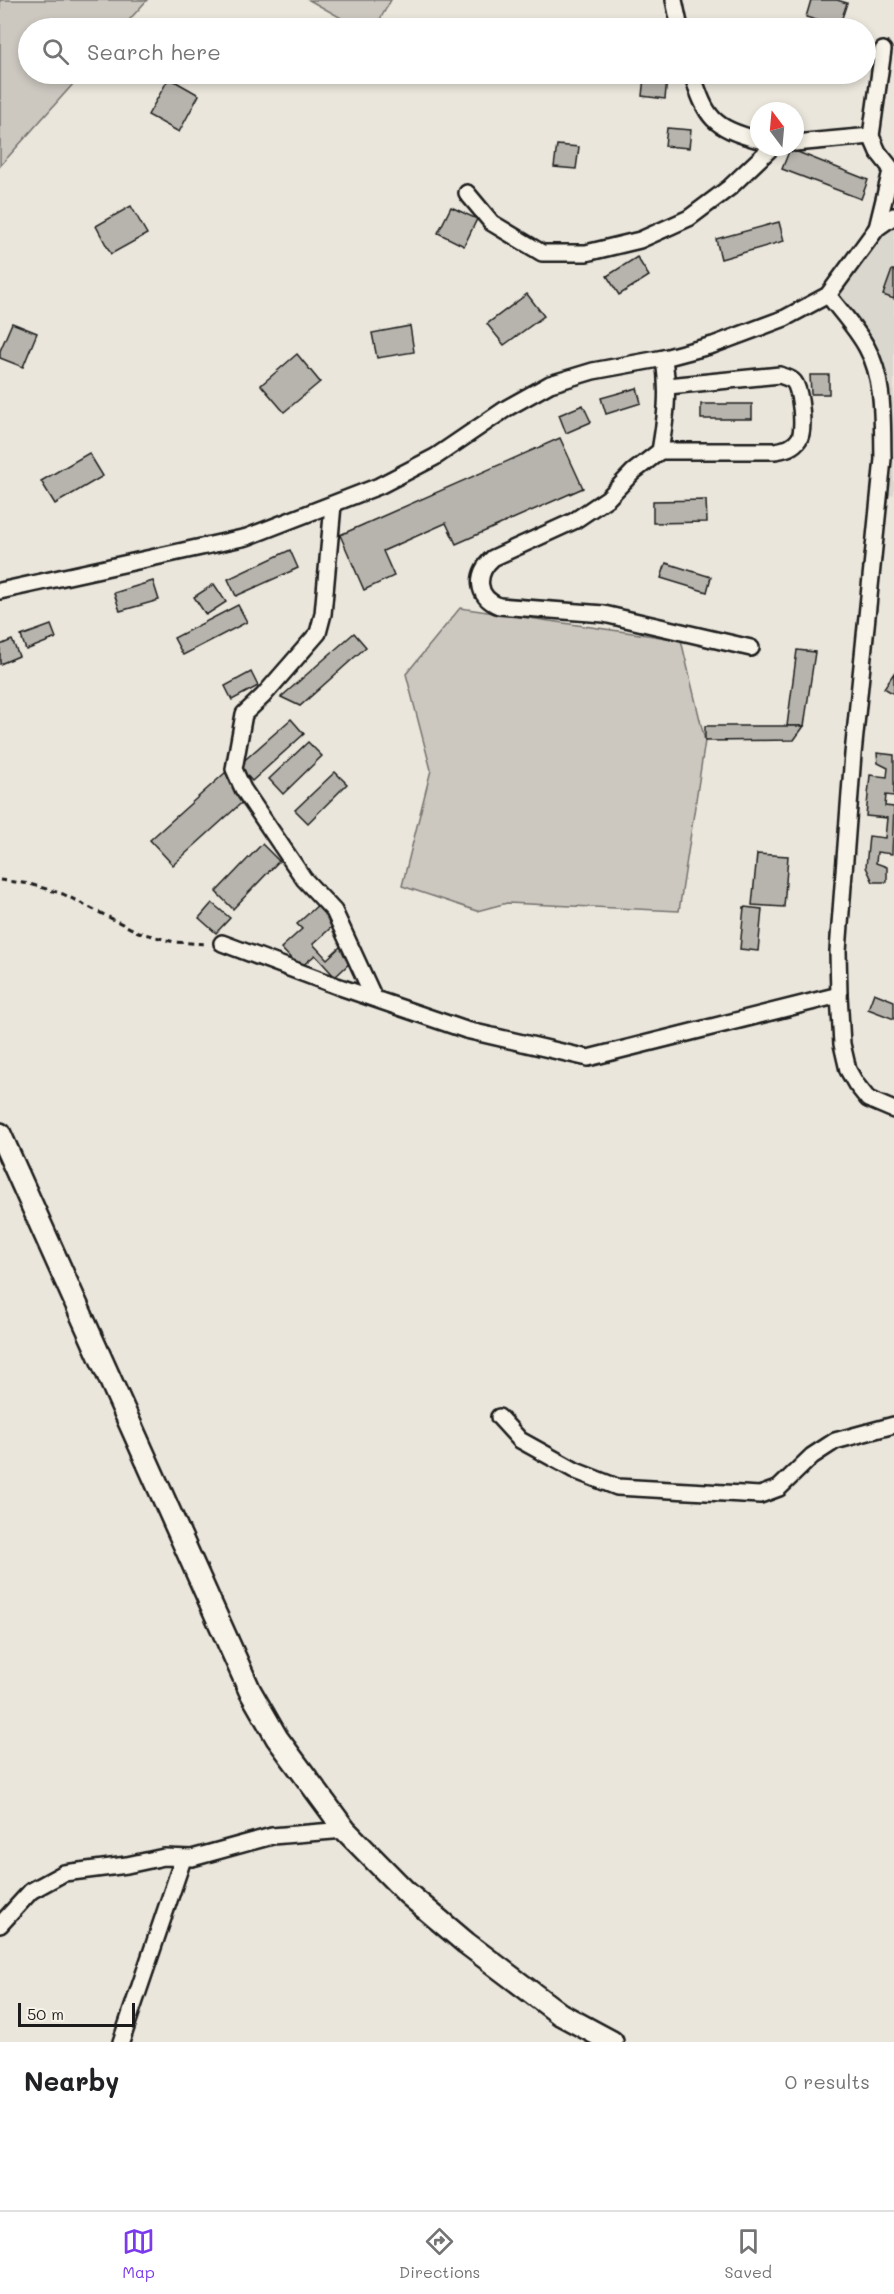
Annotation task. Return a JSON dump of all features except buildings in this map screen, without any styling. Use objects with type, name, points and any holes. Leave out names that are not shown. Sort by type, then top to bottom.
[{"type":"main road","points":[[0,1134],[250,1691],[277,1738],[345,1830],[407,1893],[466,1943],[560,2014],[612,2042]]},
{"type":"street","points":[[674,0],[678,18]]},
{"type":"street","points":[[877,228],[893,172],[878,152],[870,136],[883,50]]},
{"type":"street","points":[[695,84],[703,107],[717,124],[750,137]]},
{"type":"street","points":[[804,142],[870,136]]},
{"type":"street","points":[[466,193],[492,224],[542,253],[586,253],[640,240],[689,218],[729,188],[763,156]]},
{"type":"street","points":[[0,591],[247,537],[379,486],[435,457],[507,408],[550,384],[593,371],[664,358],[713,345],[785,318],[828,295],[877,228],[894,216]]},
{"type":"street","points":[[828,295],[867,348],[877,375],[882,416],[883,459],[853,754],[838,951],[838,994],[842,1044],[848,1070],[855,1084],[868,1099],[894,1110]]},
{"type":"street","points":[[660,451],[668,406],[664,358]]},
{"type":"street","points":[[668,386],[780,375],[793,380],[798,388],[803,431],[799,440],[790,448],[775,451],[660,451],[633,472],[608,498],[574,521],[493,558],[484,566],[480,577],[482,593],[490,602],[499,606],[603,614],[751,648]]},
{"type":"street","points":[[333,505],[323,614],[318,633],[244,714],[234,769],[243,789],[304,879],[334,911],[374,998]]},
{"type":"street","points":[[222,943],[466,1030],[588,1058],[838,994]]},
{"type":"street","points":[[499,1417],[520,1440],[576,1471],[617,1487],[760,1495],[779,1488],[812,1456],[835,1441],[894,1425]]},
{"type":"street","points":[[0,1925],[31,1891],[64,1872],[127,1865],[164,1857],[183,1859],[272,1836],[345,1830]]},
{"type":"street","points":[[120,2042],[183,1859]]},
{"type":"path","points":[[0,880],[30,884],[63,894],[138,932],[174,942],[222,943]]},
{"type":"shaded area","points":[[0,0],[147,0],[131,18],[18,18],[18,84],[73,84],[0,166]]},
{"type":"shaded area","points":[[309,0],[391,0],[381,18],[341,18]]},
{"type":"shaded area","points":[[894,216],[894,495],[889,496],[880,484],[877,375],[828,295]]},
{"type":"shaded area","points":[[460,608],[681,640],[705,741],[679,911],[507,903],[477,911],[402,886],[431,770],[406,674]]}]
